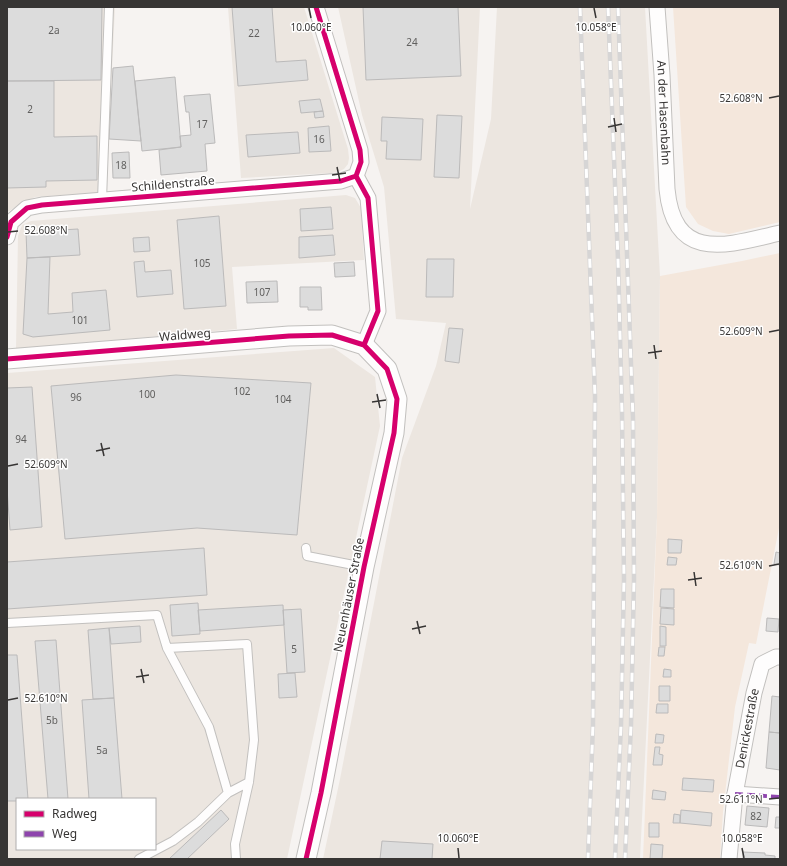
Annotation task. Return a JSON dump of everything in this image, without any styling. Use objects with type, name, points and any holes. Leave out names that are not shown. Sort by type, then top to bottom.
[{"type":"street","points":[[316,7],[360,150],[361,162],[356,176],[368,198],[378,311],[368,337]]},
{"type":"street","name":"An der Hasenbahn","points":[[657,7],[662,75],[668,204],[672,218],[686,235],[695,241],[709,245],[732,244],[780,233]]},
{"type":"street","name":"Schildenstraße","points":[[7,237],[11,222],[28,208],[42,205],[341,181],[356,176]]},
{"type":"street","name":"Waldweg","points":[[7,359],[289,336],[332,335],[368,337]]},
{"type":"street","name":"Neuenhäuser Straße","points":[[306,859],[321,793],[364,567],[394,433],[397,399],[387,369],[368,337]]},
{"type":"street","name":"Denickestraße","points":[[729,859],[735,794],[755,689],[762,664],[776,657],[780,657]]},
{"type":"street","points":[[735,794],[780,797]]},
{"type":"lane","points":[[102,200],[109,7]]},
{"type":"lane","points":[[306,548],[307,556],[364,567]]},
{"type":"lane","points":[[7,623],[157,615],[168,648],[209,727],[228,793]]},
{"type":"lane","points":[[168,648],[247,644],[254,740],[249,782],[235,844],[236,859]]},
{"type":"lane","points":[[139,859],[173,841],[198,822],[228,793],[249,782]]},
{"type":"shaded area","points":[[7,7],[115,7],[106,192],[35,197],[7,212]]},
{"type":"shaded area","points":[[228,7],[304,7],[348,149],[348,164],[344,169],[332,173],[241,178]]},
{"type":"shaded area","points":[[338,7],[480,7],[470,209],[491,119],[497,7],[645,7],[660,276],[657,517],[640,859],[323,859],[340,779],[402,458],[436,366],[446,323],[396,319],[384,187],[362,115]]},
{"type":"shaded area","points":[[673,7],[780,7],[780,222],[729,234],[713,231],[698,224],[686,207]]},
{"type":"shaded area","points":[[346,195],[355,198],[361,208],[364,260],[232,267],[237,329],[16,349],[18,236],[22,225],[31,221]]},
{"type":"shaded area","points":[[780,253],[780,523],[756,644],[749,643],[735,707],[723,812],[720,859],[643,859],[657,517],[660,276]]},
{"type":"shaded area","points":[[334,348],[375,377],[380,426],[287,859],[7,859],[7,373]]},
{"type":"building","points":[[7,7],[102,7],[101,80],[7,81]]},
{"type":"building","points":[[232,7],[272,7],[276,62],[306,60],[308,80],[238,86]]},
{"type":"building","points":[[363,7],[458,7],[461,76],[366,80]]},
{"type":"building","points":[[133,66],[141,141],[109,139],[113,68]]},
{"type":"building","points":[[175,77],[181,147],[142,151],[135,81]]},
{"type":"building","points":[[7,81],[54,81],[54,137],[97,136],[97,180],[46,181],[46,187],[7,188]]},
{"type":"building","points":[[210,94],[215,143],[205,144],[207,171],[161,175],[159,150],[181,147],[180,136],[191,135],[189,112],[186,112],[184,96]]},
{"type":"building","points":[[320,99],[323,111],[301,113],[299,101]]},
{"type":"building","points":[[323,111],[324,117],[315,118],[314,112]]},
{"type":"building","points":[[437,115],[462,116],[459,178],[434,177]]},
{"type":"building","points":[[382,117],[423,119],[421,160],[386,159],[387,141],[381,141]]},
{"type":"building","points":[[329,126],[331,151],[309,152],[308,128]]},
{"type":"building","points":[[298,132],[300,153],[248,157],[246,135]]},
{"type":"building","points":[[129,152],[130,178],[113,178],[112,153]]},
{"type":"building","points":[[331,207],[333,229],[301,231],[300,209]]},
{"type":"building","points":[[219,216],[226,306],[184,309],[177,220]]},
{"type":"building","points":[[78,229],[80,255],[27,258],[26,232]]},
{"type":"building","points":[[333,235],[335,255],[299,258],[299,237]]},
{"type":"building","points":[[149,237],[150,251],[134,252],[133,238]]},
{"type":"building","points":[[50,257],[48,314],[73,312],[72,293],[106,290],[110,330],[33,337],[23,334],[27,258]]},
{"type":"building","points":[[427,259],[454,259],[453,297],[426,297]]},
{"type":"building","points":[[144,261],[145,272],[171,270],[173,294],[137,297],[134,262]]},
{"type":"building","points":[[354,262],[355,276],[335,277],[334,263]]},
{"type":"building","points":[[277,281],[278,302],[247,303],[246,282]]},
{"type":"building","points":[[300,287],[321,287],[322,310],[308,310],[308,307],[300,307]]},
{"type":"building","points":[[449,328],[463,329],[459,363],[445,361]]},
{"type":"building","points":[[176,375],[311,383],[297,535],[197,528],[65,539],[51,386]]},
{"type":"building","points":[[32,387],[42,527],[10,530],[7,489],[7,388]]},
{"type":"building","points":[[668,539],[682,540],[681,553],[668,553]]},
{"type":"building","points":[[204,548],[207,595],[7,609],[7,562]]},
{"type":"building","points":[[776,552],[780,553],[780,565],[774,564]]},
{"type":"building","points":[[668,557],[677,558],[676,565],[667,565]]},
{"type":"building","points":[[661,589],[674,589],[674,608],[660,607]]},
{"type":"building","points":[[198,603],[200,634],[172,636],[170,605]]},
{"type":"building","points":[[283,605],[284,625],[200,631],[198,610]]},
{"type":"building","points":[[661,608],[674,609],[674,625],[660,624]]},
{"type":"building","points":[[301,609],[305,672],[287,673],[283,610]]},
{"type":"building","points":[[767,618],[779,619],[778,632],[766,631]]},
{"type":"building","points":[[140,626],[141,642],[111,644],[109,628]]},
{"type":"building","points":[[660,626],[666,627],[666,646],[660,646]]},
{"type":"building","points":[[109,628],[114,698],[93,699],[88,630]]},
{"type":"building","points":[[56,640],[68,798],[48,798],[35,641]]},
{"type":"building","points":[[659,647],[665,647],[664,656],[658,656]]},
{"type":"building","points":[[7,655],[17,655],[28,798],[16,798],[16,801],[7,801]]},
{"type":"building","points":[[664,669],[671,670],[671,677],[663,677]]},
{"type":"building","points":[[295,673],[297,697],[279,698],[278,674]]},
{"type":"building","points":[[659,686],[670,686],[670,701],[659,701]]},
{"type":"building","points":[[772,696],[780,697],[780,733],[769,732]]},
{"type":"building","points":[[114,698],[122,798],[89,798],[82,700]]},
{"type":"building","points":[[657,704],[668,704],[668,713],[656,713]]},
{"type":"building","points":[[769,732],[780,733],[780,770],[766,768]]},
{"type":"building","points":[[656,734],[664,735],[663,743],[655,743]]},
{"type":"building","points":[[655,747],[660,747],[659,754],[663,755],[662,765],[653,765]]},
{"type":"building","points":[[683,778],[714,780],[713,792],[682,790]]},
{"type":"building","points":[[653,790],[666,792],[665,800],[652,799]]},
{"type":"building","points":[[747,806],[769,808],[767,827],[745,825]]},
{"type":"building","points":[[221,810],[229,819],[187,859],[169,859]]},
{"type":"building","points":[[681,810],[712,813],[711,826],[680,823]]},
{"type":"building","points":[[674,814],[680,815],[680,823],[673,823]]},
{"type":"building","points":[[776,817],[780,817],[780,828],[775,828]]},
{"type":"building","points":[[649,823],[659,823],[659,837],[649,837]]},
{"type":"building","points":[[382,841],[433,844],[432,859],[380,859]]},
{"type":"building","points":[[651,844],[663,845],[662,859],[650,859]]},
{"type":"building","points":[[743,852],[765,853],[765,855],[775,856],[775,859],[743,859]]},
{"type":"railway","points":[[580,7],[595,396],[593,724],[588,859]]},
{"type":"railway","points":[[608,7],[618,260],[624,579],[621,725],[615,859]]},
{"type":"railway","points":[[618,7],[633,419],[634,579],[631,725],[625,859]]},
{"type":"marked path","points":[[735,794],[780,797]]},
{"type":"cycle path","points":[[7,237],[11,222],[27,208],[42,205],[341,181],[356,176],[361,162],[360,150],[316,7]]},
{"type":"cycle path","points":[[356,176],[368,198],[378,311],[364,345]]},
{"type":"cycle path","points":[[7,359],[289,336],[332,335],[364,345],[387,369],[397,399],[394,433],[364,567],[321,793],[306,859]]}]
